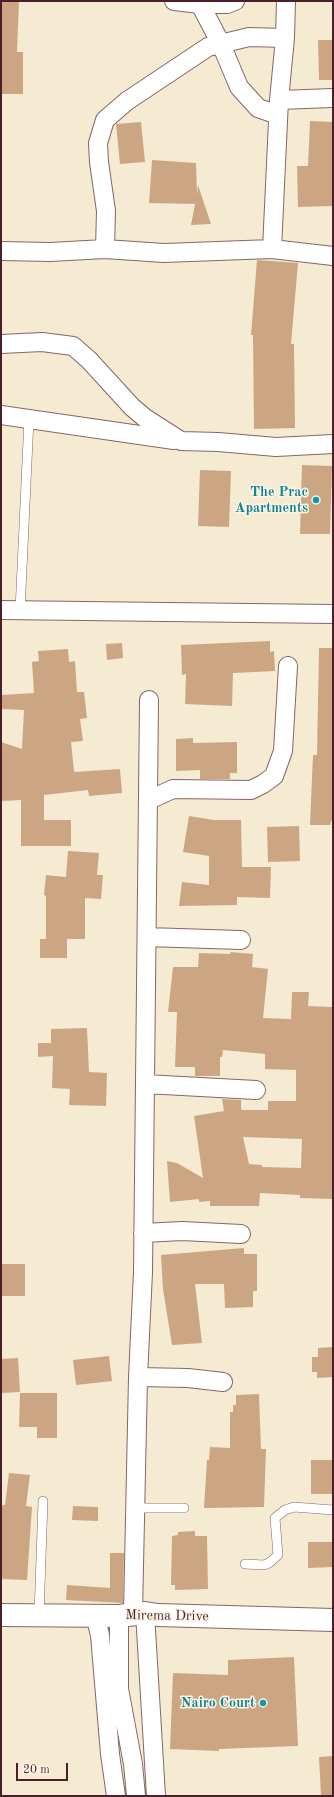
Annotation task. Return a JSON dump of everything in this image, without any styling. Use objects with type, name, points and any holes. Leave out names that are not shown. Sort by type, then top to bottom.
[{"type":"street","points":[[174,1],[200,4],[227,4],[235,1]]},
{"type":"street","points":[[272,249],[286,1]]},
{"type":"street","points":[[200,4],[221,44],[239,87],[258,108],[279,108],[333,98]]},
{"type":"street","points":[[105,249],[106,211],[99,162],[98,143],[105,120],[127,101],[208,47],[249,37],[285,38]]},
{"type":"street","points":[[1,251],[50,252],[105,249],[164,254],[272,249],[333,256]]},
{"type":"street","points":[[1,344],[42,342],[73,346],[89,360],[136,411],[181,441]]},
{"type":"street","points":[[1,415],[181,441],[218,442],[276,447],[333,444]]},
{"type":"street","points":[[1,610],[333,614]]},
{"type":"street","points":[[149,800],[173,789],[251,790],[274,776],[283,751],[288,666]]},
{"type":"street","points":[[136,1796],[133,1764],[119,1689],[132,1614],[138,1377],[143,1272],[149,700]]},
{"type":"street","points":[[147,937],[241,940]]},
{"type":"street","points":[[145,1084],[256,1090]]},
{"type":"street","points":[[143,1233],[182,1231],[241,1234]]},
{"type":"street","points":[[138,1377],[188,1378],[223,1382]]},
{"type":"street","points":[[132,1614],[156,1796]]},
{"type":"street","name":"Mirema Drive","points":[[1,1615],[132,1614],[333,1620]]},
{"type":"street","points":[[95,1615],[100,1635],[110,1754],[116,1796]]},
{"type":"lane","points":[[20,611],[29,419]]},
{"type":"lane","points":[[39,1615],[43,1501]]},
{"type":"lane","points":[[244,1564],[264,1565],[278,1555],[275,1518],[285,1510],[294,1507],[333,1510]]},
{"type":"lane","points":[[135,1508],[184,1508]]},
{"type":"building","points":[[1,1],[19,1],[17,52],[23,52],[23,94],[1,94]]},
{"type":"building","points":[[318,40],[333,40],[333,80],[319,80]]},
{"type":"building","points":[[310,121],[333,122],[333,206],[298,207],[297,166],[308,166]]},
{"type":"building","points":[[141,122],[145,162],[120,164],[116,124]]},
{"type":"building","points":[[152,160],[196,163],[197,195],[198,185],[211,224],[191,225],[195,204],[149,203]]},
{"type":"building","points":[[257,260],[298,263],[291,344],[294,344],[295,428],[254,429],[253,335],[251,335]]},
{"type":"building","name":"The Prac Apartments","points":[[302,465],[332,466],[330,534],[300,534]]},
{"type":"building","points":[[200,470],[231,471],[229,527],[198,526]]},
{"type":"building","points":[[270,641],[270,652],[274,651],[275,671],[233,673],[232,706],[185,704],[186,674],[182,675],[181,645]]},
{"type":"building","points":[[122,643],[123,658],[107,660],[106,644]]},
{"type":"building","points":[[319,648],[333,648],[333,821],[331,821],[330,825],[310,825],[313,755],[317,755]]},
{"type":"building","points":[[68,649],[69,662],[75,661],[77,692],[84,692],[87,718],[80,719],[83,741],[71,742],[74,771],[120,769],[122,793],[89,796],[88,790],[44,795],[44,820],[71,820],[71,846],[21,846],[21,800],[1,801],[1,742],[22,749],[24,710],[1,709],[1,695],[34,693],[32,662],[39,661],[38,651]]},
{"type":"building","points":[[193,738],[193,743],[237,742],[237,773],[230,773],[230,779],[200,779],[200,770],[176,771],[176,739]]},
{"type":"building","points":[[189,816],[214,820],[241,820],[242,867],[271,867],[270,898],[237,897],[237,905],[179,906],[182,882],[209,885],[209,856],[183,852]]},
{"type":"building","points":[[299,826],[300,861],[268,862],[267,827]]},
{"type":"building","points":[[68,851],[99,853],[97,875],[103,875],[101,899],[85,898],[85,939],[67,939],[67,958],[40,958],[40,939],[46,939],[46,896],[44,895],[46,875],[66,877]]},
{"type":"building","points":[[231,952],[253,954],[252,967],[268,969],[263,1018],[291,1019],[292,992],[309,992],[308,1006],[333,1007],[333,1199],[300,1198],[300,1195],[260,1193],[259,1206],[210,1206],[210,1201],[199,1202],[199,1199],[170,1202],[167,1161],[177,1163],[203,1178],[194,1116],[224,1111],[222,1099],[241,1100],[241,1109],[243,1110],[268,1110],[268,1101],[296,1101],[296,1070],[265,1069],[265,1054],[223,1050],[222,1057],[220,1057],[220,1076],[195,1076],[195,1067],[175,1067],[177,1012],[168,1012],[173,967],[198,967],[199,953],[230,954]],"holes":[[[243,1137],[302,1139],[301,1168],[262,1167],[262,1165],[249,1164]]]},
{"type":"building","points":[[87,1028],[89,1072],[107,1073],[106,1106],[69,1105],[70,1089],[52,1088],[53,1056],[38,1057],[38,1043],[51,1043],[51,1029]]},
{"type":"building","points":[[244,1248],[244,1254],[257,1254],[257,1291],[253,1291],[253,1307],[225,1308],[224,1284],[195,1284],[202,1343],[172,1345],[163,1289],[161,1255]]},
{"type":"building","points":[[1,1264],[25,1264],[25,1296],[1,1296]]},
{"type":"building","points":[[333,1347],[333,1377],[317,1378],[317,1372],[312,1372],[312,1357],[318,1357],[318,1348]]},
{"type":"building","points":[[109,1356],[112,1381],[76,1385],[73,1360]]},
{"type":"building","points":[[18,1358],[20,1392],[1,1393],[1,1359]]},
{"type":"building","points":[[20,1393],[57,1393],[57,1438],[37,1438],[37,1427],[19,1427]]},
{"type":"building","points":[[259,1394],[261,1449],[266,1449],[264,1507],[204,1508],[207,1460],[209,1460],[210,1447],[230,1448],[230,1412],[233,1412],[233,1405],[236,1405],[236,1395]]},
{"type":"building","points":[[311,1460],[333,1460],[333,1494],[311,1494]]},
{"type":"building","points":[[9,1473],[30,1475],[26,1506],[32,1507],[27,1580],[1,1579],[1,1505],[5,1505]]},
{"type":"building","points":[[73,1506],[98,1507],[98,1521],[72,1520]]},
{"type":"building","points":[[195,1531],[195,1536],[207,1536],[208,1589],[175,1590],[175,1585],[171,1585],[172,1536],[178,1535],[178,1532]]},
{"type":"building","points":[[308,1542],[333,1542],[333,1567],[308,1568]]},
{"type":"building","points":[[110,1553],[124,1553],[123,1603],[66,1600],[67,1585],[110,1588]]},
{"type":"building","points":[[294,1657],[298,1746],[219,1749],[219,1751],[170,1749],[173,1673],[228,1675],[228,1660]]},
{"type":"building","points":[[333,1756],[333,1796],[321,1796],[319,1757]]},
{"type":"place","name":"The Prac Apartments","points":[[316,500]]},
{"type":"place","name":"Nairo Court","points":[[263,1703]]}]
